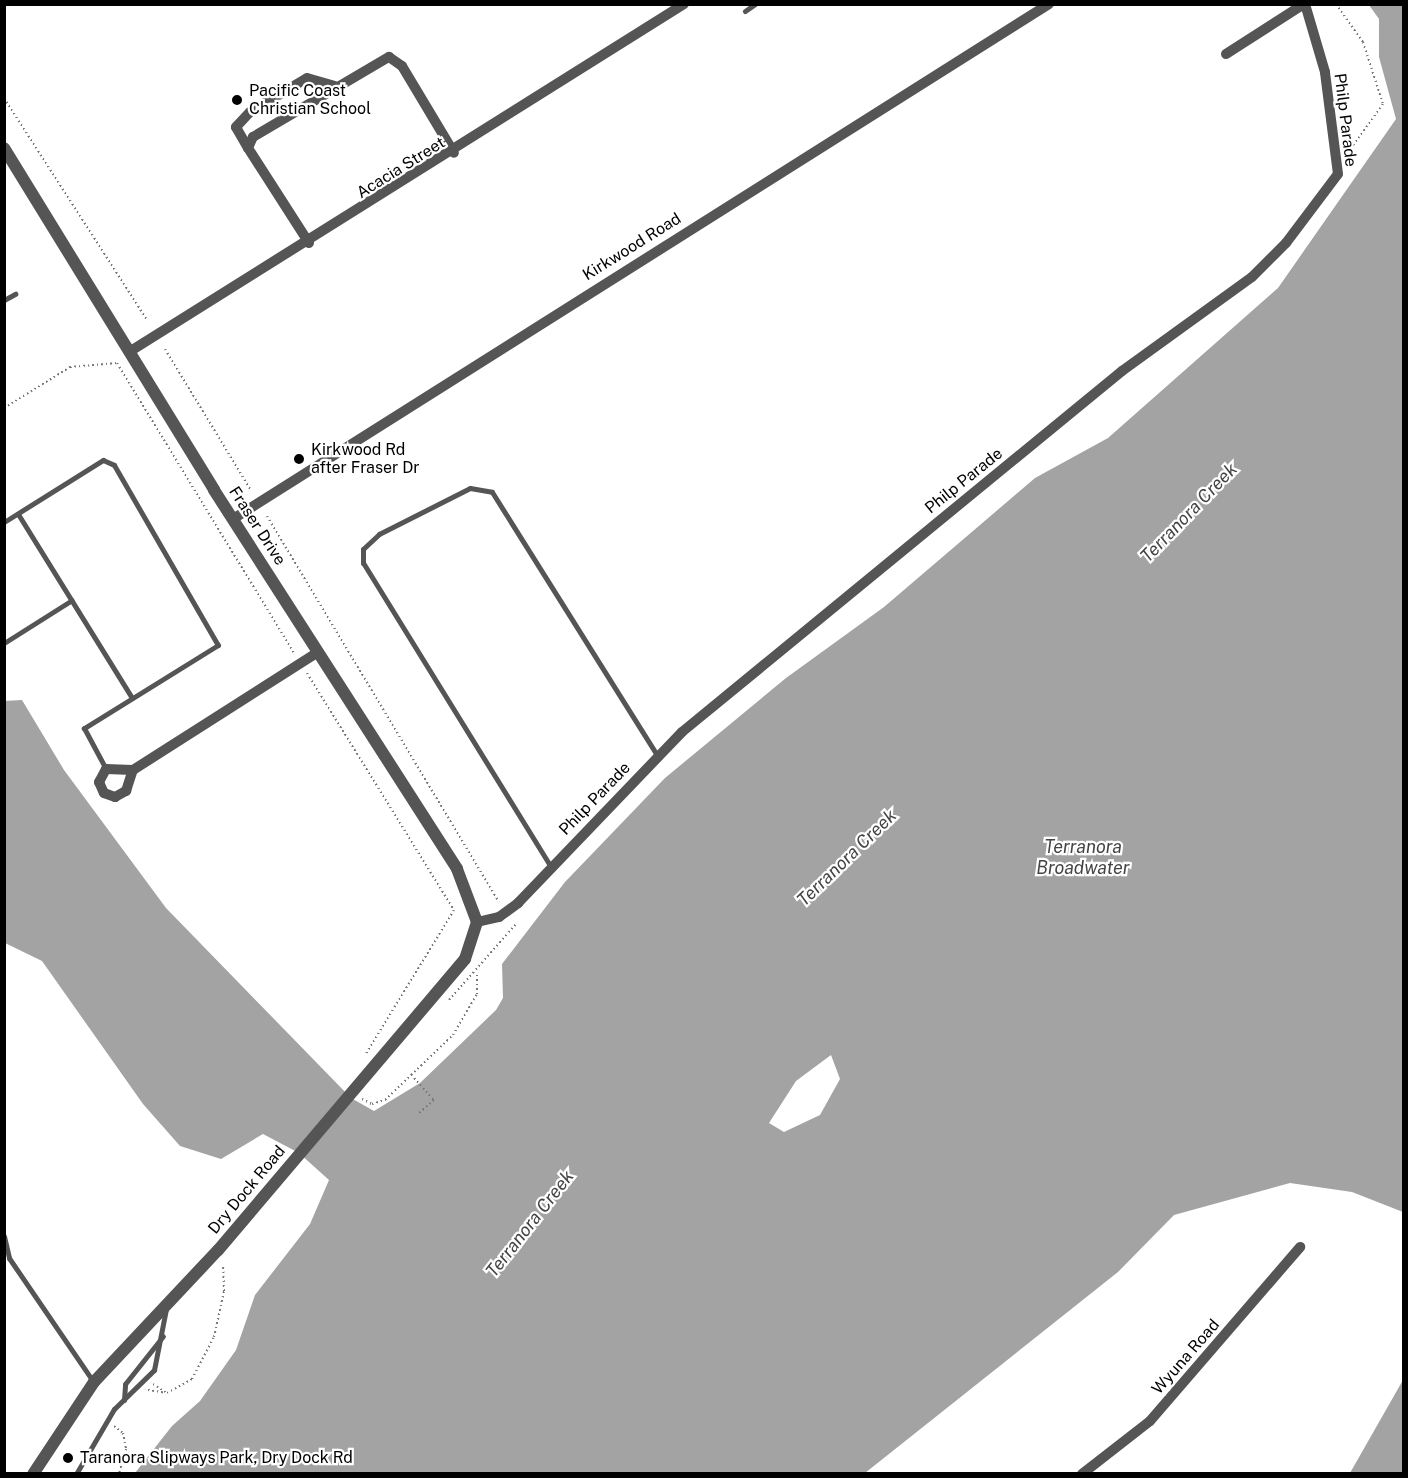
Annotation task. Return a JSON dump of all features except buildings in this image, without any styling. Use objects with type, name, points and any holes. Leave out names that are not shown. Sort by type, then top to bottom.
[{"type":"street","name":"Acacia Street","points":[[129,352],[454,153],[684,4]]},
{"type":"street","name":"Kirkwood Road","points":[[233,519],[1049,4]]},
{"type":"street","points":[[1226,54],[1304,4]]},
{"type":"street","name":"Philp Parade","points":[[477,922],[507,913],[657,755],[1122,371],[1251,277],[1316,208],[1335,182],[1338,164],[1325,72],[1304,4]]},
{"type":"street","points":[[248,148],[253,137],[380,59],[395,60],[454,153]]},
{"type":"street","points":[[309,243],[236,127],[246,115],[307,78],[335,86]]},
{"type":"street","name":"Fraser Drive","points":[[4,148],[233,519],[461,875],[477,922]]},
{"type":"street","points":[[133,770],[126,791],[115,797],[104,793],[99,782],[106,769],[133,770],[318,652]]},
{"type":"street","name":"Dry Dock Road","points":[[33,1473],[94,1383],[290,1165],[465,959],[477,922]]},
{"type":"street","name":"Wyuna Road","points":[[1082,1473],[1159,1411],[1300,1248]]},
{"type":"lane","points":[[745,11],[755,4]]},
{"type":"lane","points":[[4,300],[15,294]]},
{"type":"lane","points":[[4,522],[103,460],[114,465],[218,645],[84,728],[106,769]]},
{"type":"lane","points":[[551,867],[363,563],[363,549],[379,534],[470,488],[492,492],[657,755]]},
{"type":"lane","points":[[18,514],[132,698]]},
{"type":"lane","points":[[4,643],[72,600]]},
{"type":"lane","points":[[4,1236],[9,1258],[94,1383]]},
{"type":"lane","points":[[76,1473],[124,1400],[149,1379],[163,1336],[166,1304]]},
{"type":"lane","points":[[124,1400],[125,1384],[163,1336]]},
{"type":"path","points":[[1336,4],[1363,42],[1383,104],[1338,164]]},
{"type":"path","points":[[4,98],[147,320]]},
{"type":"path","points":[[165,349],[250,489]]},
{"type":"path","points":[[267,516],[501,904]]},
{"type":"path","points":[[362,1099],[372,1104],[385,1100],[453,1035],[477,994],[477,972]]},
{"type":"path","points":[[414,1078],[434,1100],[419,1113]]},
{"type":"path","points":[[142,1395],[167,1393],[192,1379],[214,1337],[224,1291],[223,1261]]},
{"type":"path","points":[[149,1379],[167,1393]]},
{"type":"path","points":[[117,1418],[114,1425],[124,1436],[126,1455],[119,1473]]},
{"type":"water","name":"Terranora Broadwater","points":[[1369,5],[1403,5],[1403,1212],[1352,1192],[1290,1183],[1174,1215],[1118,1272],[865,1473],[135,1473],[172,1426],[200,1401],[236,1350],[255,1295],[310,1224],[329,1180],[299,1153],[263,1134],[221,1159],[180,1146],[143,1104],[42,961],[5,943],[4,701],[22,700],[64,770],[166,908],[351,1098],[374,1111],[420,1083],[496,1010],[503,998],[502,964],[565,882],[665,778],[786,678],[884,607],[1035,478],[1108,438],[1278,288],[1396,119],[1379,57],[1379,19]],"holes":[[[831,1055],[840,1079],[820,1115],[784,1132],[769,1123],[796,1081]]]},
{"type":"water","points":[[1403,1380],[1403,1473],[1350,1473]]},
{"type":"place","name":"Pacific Coast Christian School","points":[[237,100]]},
{"type":"place","name":"Kirkwood Rd after Fraser Dr","points":[[299,459]]},
{"type":"place","name":"Taranora Slipways Park, Dry Dock Rd","points":[[68,1458]]},
{"type":"water label","name":"Terranora Creek","points":[[1189,513]]},
{"type":"water label","name":"Terranora Creek","points":[[847,858]]},
{"type":"water label","name":"Terranora Creek","points":[[530,1224]]}]
